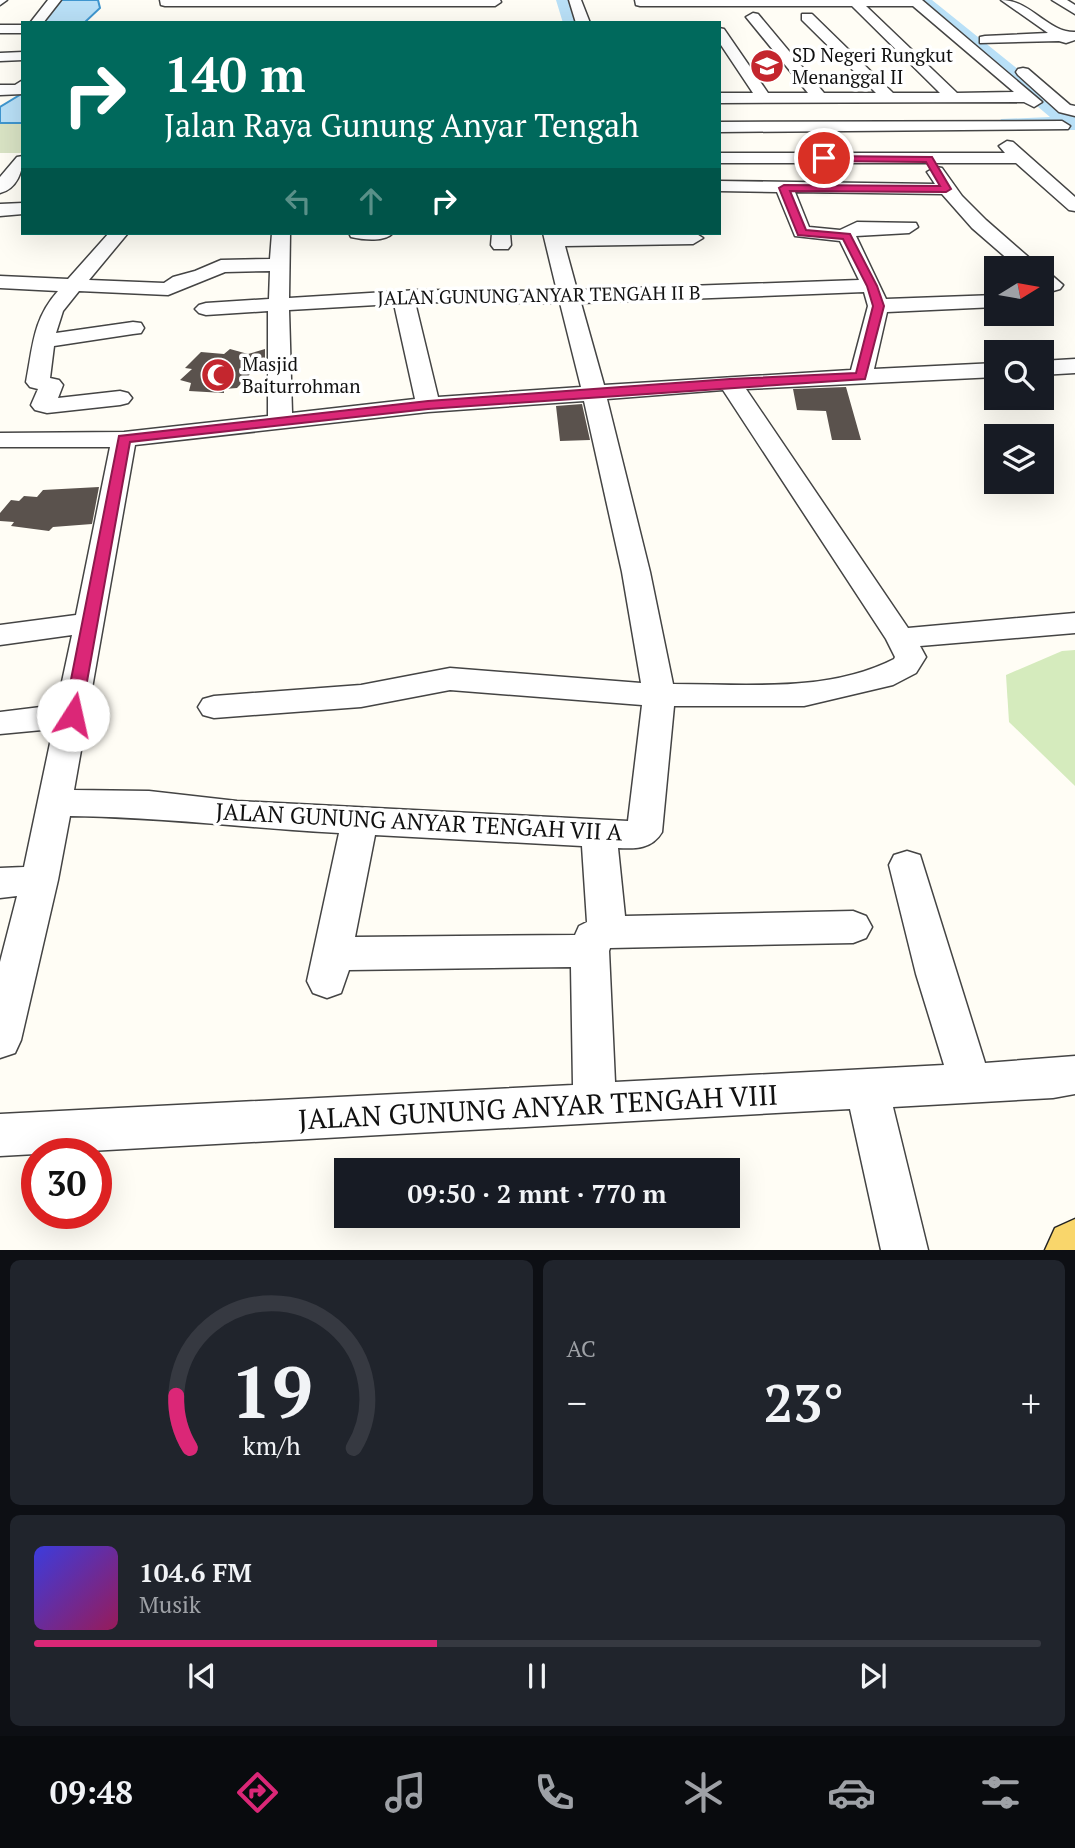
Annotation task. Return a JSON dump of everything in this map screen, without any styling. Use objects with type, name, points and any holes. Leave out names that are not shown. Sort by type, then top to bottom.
[{"type":"street","points":[[38,21],[55,0]]},
{"type":"street","points":[[575,0],[582,21]]},
{"type":"street","points":[[1007,0],[1071,39]]},
{"type":"street","points":[[1058,0],[1075,10]]},
{"type":"street","points":[[163,5],[495,1],[498,17]]},
{"type":"street","points":[[853,1],[953,97]]},
{"type":"street","points":[[641,5],[698,2],[915,1],[1028,97],[1064,121]]},
{"type":"street","points":[[233,18],[242,2]]},
{"type":"street","points":[[698,2],[709,17]]},
{"type":"street","points":[[869,16],[800,17],[889,97]]},
{"type":"street","points":[[754,17],[820,98]]},
{"type":"street","points":[[0,29],[21,29]]},
{"type":"street","points":[[721,35],[764,98]]},
{"type":"street","points":[[980,36],[1071,39]]},
{"type":"street","points":[[980,36],[1064,121]]},
{"type":"street","points":[[0,57],[21,56]]},
{"type":"street","points":[[0,64],[21,63]]},
{"type":"street","points":[[0,90],[21,87]]},
{"type":"street","points":[[721,98],[1028,97]]},
{"type":"street","points":[[721,120],[1064,121]]},
{"type":"street","points":[[721,127],[986,126],[1064,121]]},
{"type":"street","points":[[986,126],[1075,206]]},
{"type":"street","points":[[721,158],[1020,158]]},
{"type":"street","points":[[929,159],[946,189],[983,229],[1016,256]]},
{"type":"street","points":[[0,188],[21,163]]},
{"type":"street","points":[[721,186],[785,191]]},
{"type":"street","points":[[721,194],[946,189]]},
{"type":"street","points":[[785,191],[802,232],[848,237],[875,296],[861,377]]},
{"type":"street","points":[[0,210],[21,208]]},
{"type":"street","points":[[844,235],[857,228],[909,227]]},
{"type":"street","points":[[117,235],[72,285],[50,316],[38,382],[51,385],[43,405],[120,398]]},
{"type":"street","points":[[280,420],[278,304],[281,235]]},
{"type":"street","points":[[659,695],[636,572],[594,393],[553,237],[694,238]]},
{"type":"street","points":[[0,282],[168,289],[180,281],[202,276],[221,266],[280,265]]},
{"type":"street","name":"JALAN GUNUNG ANYAR TENGAH II B","points":[[206,309],[403,297],[875,296],[984,301]]},
{"type":"street","points":[[403,297],[428,405]]},
{"type":"street","points":[[46,341],[133,328]]},
{"type":"street","points":[[1054,367],[1075,366]]},
{"type":"street","points":[[0,440],[124,439],[428,405],[730,383],[984,371]]},
{"type":"street","points":[[214,707],[362,696],[450,679],[659,695],[804,695],[882,678],[909,662],[911,657],[900,638],[730,383]]},
{"type":"street","points":[[75,440],[89,401]]},
{"type":"street","points":[[0,1040],[40,880],[56,803],[124,439]]},
{"type":"street","points":[[0,635],[89,623]]},
{"type":"street","points":[[900,638],[1075,624]]},
{"type":"street","name":"JALAN GUNUNG ANYAR TENGAH VII A","points":[[56,803],[149,804],[237,814],[637,835],[644,832],[659,695]]},
{"type":"street","points":[[0,723],[73,715]]},
{"type":"street","points":[[360,819],[329,967],[598,942],[853,927]]},
{"type":"street","points":[[595,1104],[598,942],[606,902],[598,833]]},
{"type":"street","points":[[907,865],[936,974],[971,1084]]},
{"type":"street","points":[[0,883],[40,880]]},
{"type":"street","name":"JALAN GUNUNG ANYAR TENGAH VIII","points":[[0,1135],[971,1084],[1075,1076]]},
{"type":"street","points":[[867,1089],[905,1250]]},
{"type":"green space","points":[[0,123],[21,123],[21,153],[0,153]]},
{"type":"green space","points":[[1075,650],[1075,786],[1009,722],[1006,675],[1062,651]]},
{"type":"water","points":[[60,0],[98,0],[100,8],[86,21],[43,21]]},
{"type":"water","points":[[21,94],[21,123],[0,123],[0,107]]},
{"type":"building","name":"Masjid Baiturrohman","points":[[230,349],[248,354],[265,349],[265,358],[237,388],[224,389],[224,393],[189,391],[191,383],[180,380],[192,369],[185,368],[201,352],[224,354]]},
{"type":"building","points":[[846,387],[861,440],[832,440],[826,411],[797,410],[793,389]]},
{"type":"building","points":[[582,404],[590,440],[560,441],[556,406]]},
{"type":"building","points":[[99,487],[92,524],[53,527],[49,531],[11,526],[14,522],[0,521],[0,513],[11,500],[19,501],[24,496],[37,497],[43,490]]},
{"type":"waterway","points":[[565,0],[571,21]]},
{"type":"waterway","points":[[921,0],[1072,124],[1009,124]]},
{"type":"place","name":"SD Negeri Rungkut Menanggal II","points":[[767,66]]},
{"type":"place","name":"Masjid Baiturrohman","points":[[218,375]]},
{"type":"route","points":[[73,715],[124,439],[428,405],[730,383],[861,377],[878,306],[872,286],[847,236],[802,232],[784,188],[946,189],[929,159],[824,158]]}]
